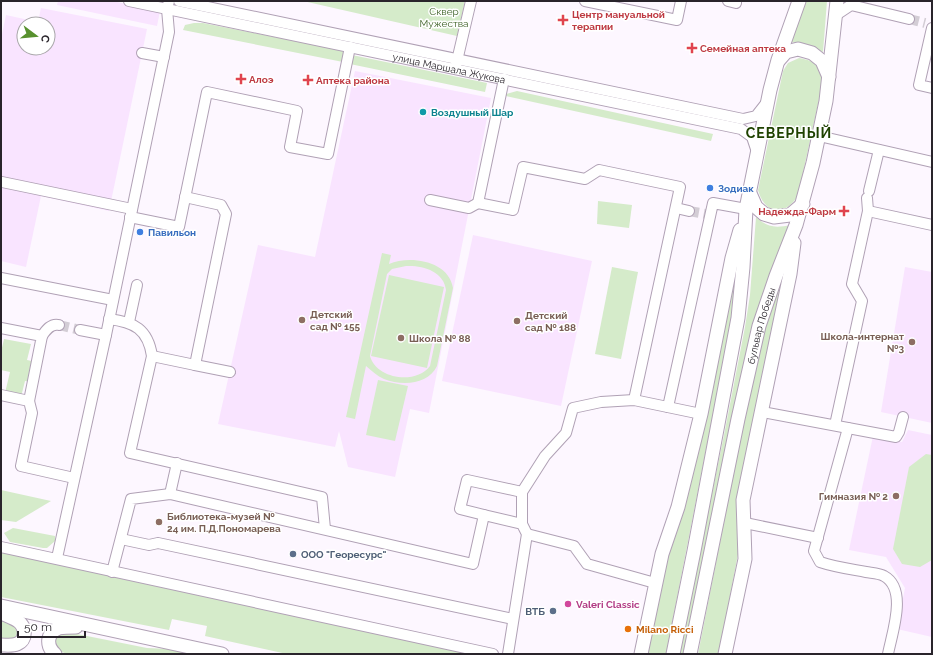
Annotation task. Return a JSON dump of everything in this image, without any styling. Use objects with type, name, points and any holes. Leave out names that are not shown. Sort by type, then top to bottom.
[{"type":"main road","name":"бульвар Победы","points":[[690,654],[738,419],[759,326],[803,204],[819,136],[830,77],[837,1]]},
{"type":"main road","name":"бульвар Победы","points":[[673,654],[738,318],[743,267],[746,209],[749,190],[767,102],[778,60],[797,4]]},
{"type":"main road","points":[[778,60],[786,52],[798,49],[812,53],[822,61],[830,77]]},
{"type":"main road","points":[[749,190],[756,207],[764,214],[774,217],[790,215],[803,204]]},
{"type":"main road","points":[[641,654],[662,554],[678,507],[701,414],[732,258],[746,209]]},
{"type":"main road","points":[[725,654],[745,559],[744,500],[790,274],[796,225]]},
{"type":"main road","points":[[1,606],[222,654]]},
{"type":"main road","points":[[1,612],[19,621],[23,626],[25,633],[23,639],[15,645],[1,645]]},
{"type":"main road","points":[[55,654],[50,650],[48,645],[50,635],[53,632],[62,627],[91,626]]},
{"type":"main road","points":[[1,652],[9,654]]},
{"type":"street","name":"улица Маршала Жукова","points":[[129,1],[168,5],[350,47],[456,64],[743,119],[756,116],[767,102]]},
{"type":"street","name":"улица Маршала Жукова","points":[[179,1],[456,64],[504,79],[741,129],[752,137],[757,152]]},
{"type":"street","points":[[456,64],[472,1]]},
{"type":"street","points":[[587,1],[677,20],[681,1]]},
{"type":"street","points":[[728,1],[736,3],[736,1]]},
{"type":"street","points":[[836,15],[842,1]]},
{"type":"street","points":[[57,558],[106,335],[164,58],[169,32],[168,5]]},
{"type":"street","points":[[836,15],[851,5],[909,19]]},
{"type":"street","points":[[929,28],[919,85],[932,88]]},
{"type":"street","points":[[2,182],[179,226],[207,92],[297,111],[290,147],[328,154],[350,47]]},
{"type":"street","points":[[142,53],[164,58]]},
{"type":"street","points":[[478,203],[504,79]]},
{"type":"street","points":[[819,136],[932,162]]},
{"type":"street","points":[[835,426],[862,301],[852,284],[868,211],[868,194],[879,150]]},
{"type":"street","points":[[430,200],[470,208],[478,203],[514,210],[523,167],[585,179],[600,170],[680,187],[634,400]]},
{"type":"street","points":[[185,197],[221,205],[226,214],[195,365]]},
{"type":"street","points":[[668,407],[708,215],[713,203],[746,209]]},
{"type":"street","points":[[676,208],[689,211]]},
{"type":"street","points":[[868,211],[932,225]]},
{"type":"street","points":[[1,278],[113,300]]},
{"type":"street","points":[[129,322],[137,285]]},
{"type":"street","points":[[109,319],[129,322],[142,331],[150,346],[152,356],[130,453],[322,497],[325,529]]},
{"type":"street","points":[[59,325],[51,326],[45,330],[42,336],[29,401],[32,413],[21,466],[74,478]]},
{"type":"street","points":[[1,328],[42,336]]},
{"type":"street","points":[[80,330],[106,335]]},
{"type":"street","points":[[152,356],[230,372]]},
{"type":"street","points":[[1,395],[29,401]]},
{"type":"street","points":[[508,654],[527,534],[522,524],[522,492],[545,456],[566,433],[573,408],[601,402],[634,400],[701,414]]},
{"type":"street","points":[[762,412],[896,437],[903,417]]},
{"type":"street","points":[[848,428],[814,551],[820,562],[831,566],[884,576],[892,583],[897,593],[898,603],[888,654]]},
{"type":"street","points":[[170,494],[177,464]]},
{"type":"street","points":[[522,492],[467,480],[460,509],[522,524]]},
{"type":"street","points":[[112,572],[131,499],[170,494],[473,564],[484,515]]},
{"type":"street","points":[[745,523],[818,538]]},
{"type":"street","points":[[527,534],[574,546],[587,564],[656,583]]},
{"type":"street","points":[[121,538],[149,545],[158,543],[514,619]]},
{"type":"street","points":[[1,547],[57,558],[112,572],[474,652],[493,654]]},
{"type":"shaded area","points":[[58,1],[112,1],[160,11],[157,26],[57,5]]},
{"type":"shaded area","points":[[41,8],[147,29],[109,211],[41,196],[26,267],[1,261],[1,39],[6,15],[16,17],[16,56],[56,56],[56,16],[39,16]]},
{"type":"shaded area","name":"Школа № 88","points":[[355,71],[491,98],[429,413],[410,409],[395,477],[348,467],[339,431],[335,447],[218,424],[258,245],[315,257]]},
{"type":"shaded area","name":"Детский сад № 188","points":[[473,235],[592,261],[561,406],[442,381]]},
{"type":"shaded area","name":"Школа-интернат №3","points":[[905,267],[932,272],[932,423],[881,412]]},
{"type":"shaded area","name":"Гимназия № 2","points":[[908,430],[932,435],[932,637],[897,629],[905,588],[886,557],[849,550],[873,436],[902,442]]},
{"type":"green space","name":"Сквер Мужества","points":[[303,1],[465,1],[457,36]]},
{"type":"green space","points":[[804,1],[827,1],[823,52],[807,45],[791,42]]},
{"type":"green space","points":[[203,23],[345,51],[343,62],[183,30],[185,25]]},
{"type":"green space","points":[[352,55],[487,83],[485,92],[350,64]]},
{"type":"green space","points":[[799,58],[809,60],[816,64],[823,81],[798,196],[793,203],[787,207],[781,210],[775,210],[765,204],[758,190],[783,71],[788,63]]},
{"type":"green space","points":[[517,91],[713,134],[711,141],[506,96],[506,94]]},
{"type":"green space","points":[[598,201],[632,205],[629,228],[597,224]]},
{"type":"green space","points":[[756,217],[764,223],[772,226],[780,227],[791,225],[763,298],[685,654],[679,654],[745,327],[750,295]]},
{"type":"green space","points":[[382,253],[391,255],[389,264],[407,260],[427,262],[437,266],[450,279],[453,288],[437,366],[433,372],[421,380],[399,383],[384,379],[366,366],[355,419],[346,417]],"holes":[[[412,266],[425,268],[437,274],[444,283],[446,290],[430,366],[424,372],[416,376],[397,377],[380,370],[374,364],[370,356],[387,274],[392,269]]]},
{"type":"green space","points":[[737,264],[732,317],[666,654],[647,654],[666,562]]},
{"type":"green space","points":[[612,267],[638,272],[621,359],[595,354]]},
{"type":"green space","points":[[389,275],[444,287],[427,368],[371,356]]},
{"type":"green space","points":[[781,286],[739,549],[719,654],[698,654],[754,369],[770,311],[778,288]]},
{"type":"green space","points":[[4,339],[31,344],[27,360],[36,362],[32,382],[25,381],[21,397],[5,393],[10,372],[1,370],[1,352]]},
{"type":"green space","points":[[378,380],[408,386],[395,441],[366,435]]},
{"type":"green space","points":[[926,454],[932,455],[932,560],[920,567],[902,564],[893,549],[909,467]]},
{"type":"green space","points":[[1,490],[51,501],[16,522],[1,520]]},
{"type":"green space","points":[[13,528],[55,536],[55,541],[47,548],[10,542],[4,533]]},
{"type":"green space","points":[[1,550],[118,578],[470,654],[287,654],[205,636],[207,626],[172,619],[169,630],[1,597]]},
{"type":"green space","points":[[1,619],[14,623],[20,631],[17,639],[1,641]]},
{"type":"green space","points":[[67,632],[147,648],[171,649],[193,654],[67,654],[57,650],[53,637]]},
{"type":"tunnel","points":[[909,19],[925,23]]},
{"type":"tunnel","points":[[689,211],[706,214]]},
{"type":"tunnel","points":[[59,325],[80,330]]},
{"type":"place","name":"Центр мануальной терапии","points":[[563,20]]},
{"type":"place","name":"Семейная аптека","points":[[692,48]]},
{"type":"place","name":"Алоэ","points":[[241,79]]},
{"type":"place","name":"Аптека района","points":[[308,80]]},
{"type":"place","name":"Воздушный Шар","points":[[423,112]]},
{"type":"place","name":"Зодиак","points":[[710,188]]},
{"type":"place","name":"Надежда-Фарм","points":[[844,211]]},
{"type":"place","name":"Павильон","points":[[140,232]]},
{"type":"place","name":"Детский сад № 155","points":[[302,320]]},
{"type":"place","name":"Детский сад № 188","points":[[517,321]]},
{"type":"place","name":"Школа № 88","points":[[401,338]]},
{"type":"place","name":"Школа-интернат №3","points":[[912,342]]},
{"type":"place","name":"Гимназия № 2","points":[[896,496]]},
{"type":"place","name":"Библиотека-музей № 24 им. П.Д.Пономарева","points":[[159,522]]},
{"type":"place","name":"ООО \"Георесурс\"","points":[[293,554]]},
{"type":"place","name":"Valeri Classic","points":[[568,604]]},
{"type":"place","name":"ВТБ","points":[[553,611]]},
{"type":"place","name":"Milano Ricci","points":[[628,629]]},
{"type":"district","name":"СЕВЕРНЫЙ","points":[[789,133]]}]
